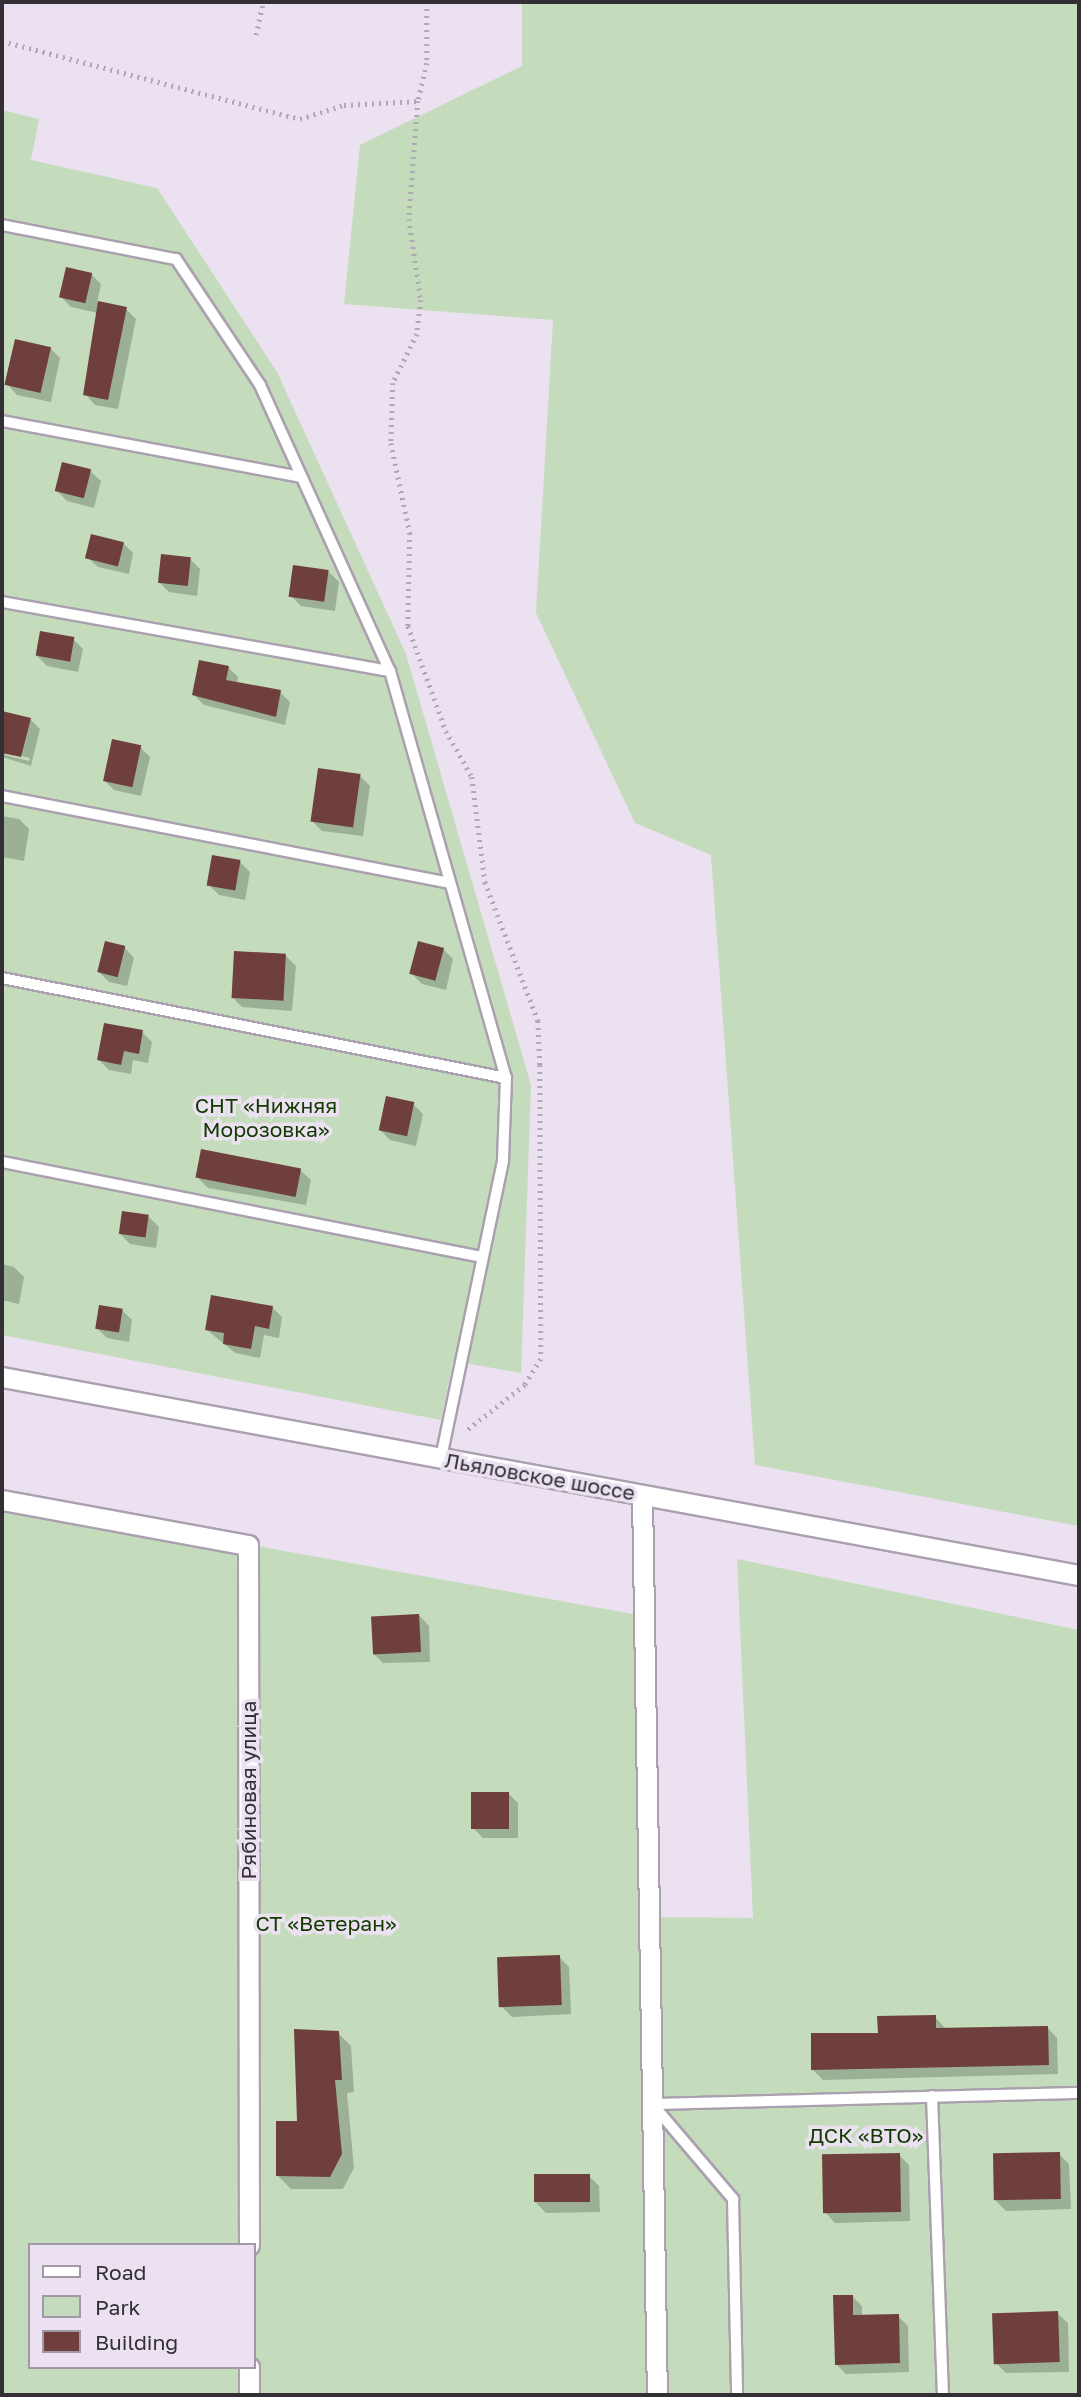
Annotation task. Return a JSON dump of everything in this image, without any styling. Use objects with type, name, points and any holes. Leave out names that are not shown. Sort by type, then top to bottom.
[{"type":"street","name":"Льяловское шоссе","points":[[2,1377],[1079,1575]]},
{"type":"street","points":[[642,1495],[657,2395]]},
{"type":"street","name":"Рябиновая улица","points":[[2,1500],[248,1545],[249,2243]]},
{"type":"street","points":[[249,2369],[249,2395]]},
{"type":"lane","points":[[2,225],[176,259],[260,385],[390,671],[506,1078],[503,1161],[440,1458]]},
{"type":"lane","points":[[2,421],[301,477]]},
{"type":"lane","points":[[2,602],[390,671]]},
{"type":"lane","points":[[2,796],[450,883]]},
{"type":"lane","points":[[2,978],[506,1078]]},
{"type":"lane","points":[[2,1162],[483,1258]]},
{"type":"lane","points":[[652,2104],[1079,2092]]},
{"type":"lane","points":[[932,2096],[943,2395]]},
{"type":"lane","points":[[652,2104],[733,2199],[737,2395]]},
{"type":"path","points":[[256,34],[263,2]]},
{"type":"path","points":[[427,2],[427,63],[418,101],[409,219],[421,300],[417,334],[393,383],[391,443],[410,533],[408,626],[446,731],[472,777],[485,882],[538,1021],[541,1092],[541,1359],[525,1385],[471,1426],[440,1458]]},
{"type":"path","points":[[2,41],[300,119],[344,105],[418,101]]},
{"type":"green space","points":[[522,2],[1079,2],[1079,1526],[755,1465],[711,855],[635,823],[536,613],[553,320],[344,304],[360,145],[522,66]]},
{"type":"green space","name":"СНТ «Нижняя Морозовка»","points":[[2,110],[39,119],[31,160],[157,188],[277,372],[406,654],[531,1085],[521,1373],[453,1361],[441,1420],[2,1335]]},
{"type":"green space","name":"СТ «Ветеран»","points":[[2,1500],[644,1616],[649,1917],[753,1918],[737,1559],[1079,1630],[1079,2395],[2,2395]]},
{"type":"building","points":[[66,267],[92,273],[85,303],[59,297]]},
{"type":"building","points":[[98,301],[127,307],[108,400],[83,395]]},
{"type":"building","points":[[15,339],[51,347],[40,393],[4,385]]},
{"type":"building","points":[[62,462],[91,469],[84,498],[55,491]]},
{"type":"building","points":[[91,534],[124,542],[118,566],[85,558]]},
{"type":"building","points":[[161,554],[191,557],[188,586],[158,583]]},
{"type":"building","points":[[293,565],[329,570],[324,602],[289,597]]},
{"type":"building","points":[[40,631],[74,637],[70,662],[36,656]]},
{"type":"building","points":[[199,660],[229,666],[226,680],[281,690],[276,717],[192,695]]},
{"type":"building","points":[[2,711],[31,718],[21,757],[2,753]]},
{"type":"building","points":[[112,739],[141,745],[132,787],[103,781]]},
{"type":"building","points":[[318,768],[361,774],[353,827],[310,821]]},
{"type":"building","points":[[212,855],[241,860],[235,891],[207,886]]},
{"type":"building","points":[[105,941],[125,946],[118,977],[97,972]]},
{"type":"building","points":[[418,941],[444,948],[435,981],[409,974]]},
{"type":"building","points":[[234,951],[286,954],[283,1001],[232,998]]},
{"type":"building","points":[[104,1023],[143,1030],[139,1054],[124,1051],[121,1065],[97,1060]]},
{"type":"building","points":[[386,1096],[414,1102],[407,1136],[379,1130]]},
{"type":"building","points":[[201,1149],[301,1168],[296,1197],[195,1177]]},
{"type":"building","points":[[122,1211],[149,1215],[146,1238],[119,1234]]},
{"type":"building","points":[[211,1295],[273,1306],[269,1329],[255,1326],[251,1349],[223,1344],[224,1333],[205,1330]]},
{"type":"building","points":[[99,1305],[123,1309],[119,1332],[95,1329]]},
{"type":"building","points":[[419,1614],[421,1652],[373,1654],[371,1617]]},
{"type":"building","points":[[471,1792],[509,1792],[509,1829],[471,1829]]},
{"type":"building","points":[[560,1955],[562,2005],[499,2007],[497,1957]]},
{"type":"building","points":[[936,2015],[936,2028],[1048,2026],[1049,2065],[811,2070],[811,2033],[878,2033],[877,2016]]},
{"type":"building","points":[[294,2029],[339,2031],[342,2080],[335,2080],[342,2154],[330,2177],[276,2176],[276,2121],[297,2121]]},
{"type":"building","points":[[1060,2152],[1061,2199],[994,2200],[993,2153]]},
{"type":"building","points":[[900,2153],[901,2212],[823,2213],[822,2154]]},
{"type":"building","points":[[534,2174],[590,2174],[590,2202],[534,2202]]},
{"type":"building","points":[[833,2295],[853,2295],[853,2315],[899,2314],[900,2363],[835,2365]]},
{"type":"building","points":[[1058,2311],[1060,2362],[994,2364],[992,2313]]},
{"type":"park label","name":"ДСК «ВТО»","points":[[866,2135]]}]
